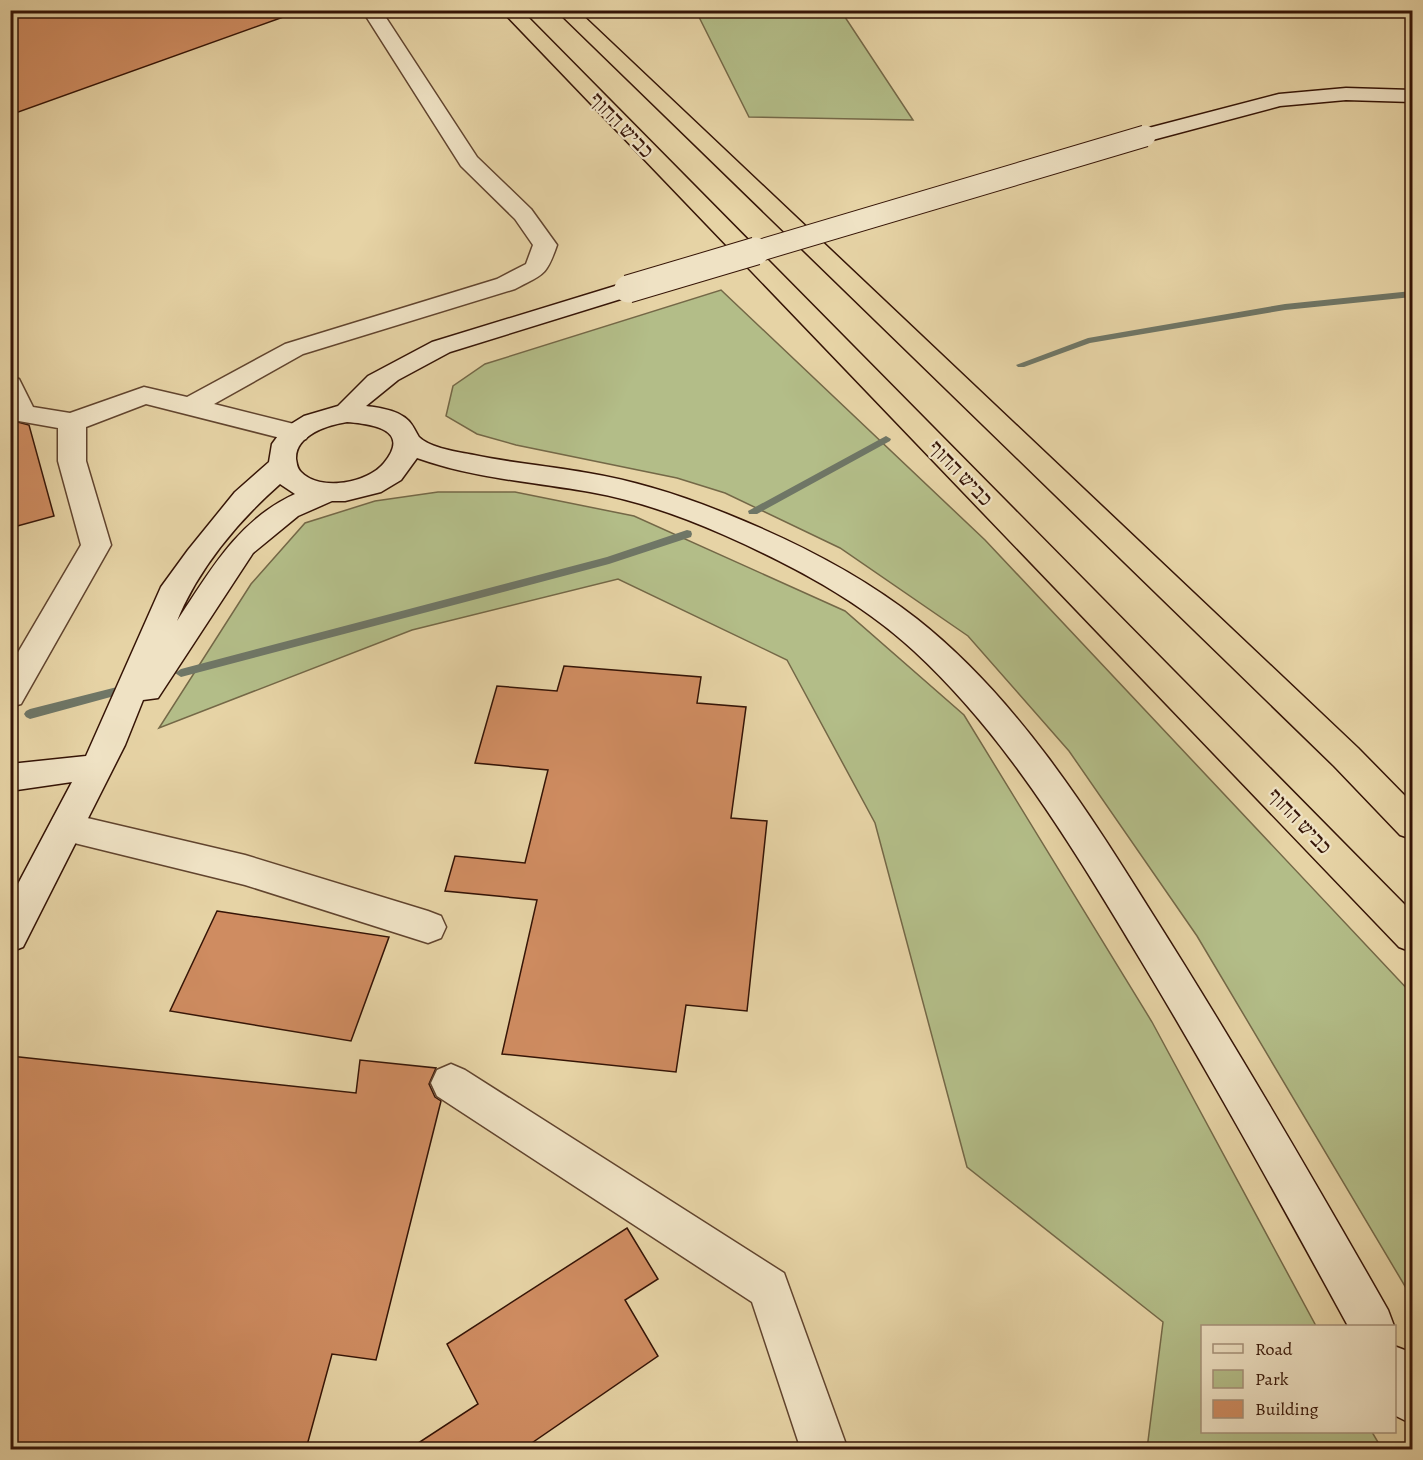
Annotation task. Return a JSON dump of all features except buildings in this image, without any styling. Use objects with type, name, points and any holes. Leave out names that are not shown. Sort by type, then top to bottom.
[{"type":"highway","name":"כביש החוף","points":[[510,10],[1413,936]]},
{"type":"highway","name":"כביש החוף","points":[[565,10],[1346,757],[1413,825]]},
{"type":"street","points":[[189,407],[294,349],[506,284],[537,268],[545,245],[523,214],[469,161],[370,10]]},
{"type":"street","points":[[347,413],[360,394],[416,358],[441,347],[628,289],[1145,136],[1279,100],[1346,94],[1413,96]]},
{"type":"street","points":[[416,358],[404,379],[403,444],[388,477],[370,487],[348,492],[326,492],[297,483],[283,465],[283,454],[296,433],[328,416],[347,413],[376,414],[403,444],[474,466],[591,483],[645,494],[694,511],[814,566],[868,600],[923,642],[961,678],[1007,733],[1092,850],[1241,1095],[1371,1325]]},
{"type":"street","points":[[10,385],[23,414],[72,422],[144,395],[157,396],[189,407],[296,433]]},
{"type":"street","points":[[10,695],[96,545],[72,461],[72,422]]},
{"type":"street","points":[[10,936],[102,757],[172,595],[198,557],[245,499],[283,465]]},
{"type":"street","points":[[10,778],[68,769],[102,757],[243,546],[288,509],[326,492]]},
{"type":"street","points":[[66,827],[245,870],[428,927]]},
{"type":"street","points":[[451,1083],[769,1288],[825,1449]]},
{"type":"street","points":[[1396,1370],[1413,1401]]},
{"type":"green space","points":[[696,11],[841,11],[913,120],[749,117]]},
{"type":"green space","points":[[721,290],[985,540],[1412,994],[1412,1298],[1197,936],[1069,751],[968,636],[840,548],[725,493],[677,478],[516,445],[477,434],[446,416],[453,386],[485,364]]},
{"type":"green space","points":[[438,492],[515,492],[634,516],[845,611],[964,715],[1152,1022],[1315,1325],[1201,1325],[1201,1433],[1373,1433],[1382,1449],[1147,1449],[1163,1322],[967,1167],[875,823],[787,660],[618,579],[412,630],[159,728],[251,584],[305,523],[375,501]]},
{"type":"waterway","points":[[1021,365],[1088,341],[1285,307],[1412,294]]},
{"type":"waterway","points":[[753,511],[886,439]]},
{"type":"waterway","points":[[181,673],[609,560],[687,534]]},
{"type":"waterway","points":[[30,714],[125,689]]}]
